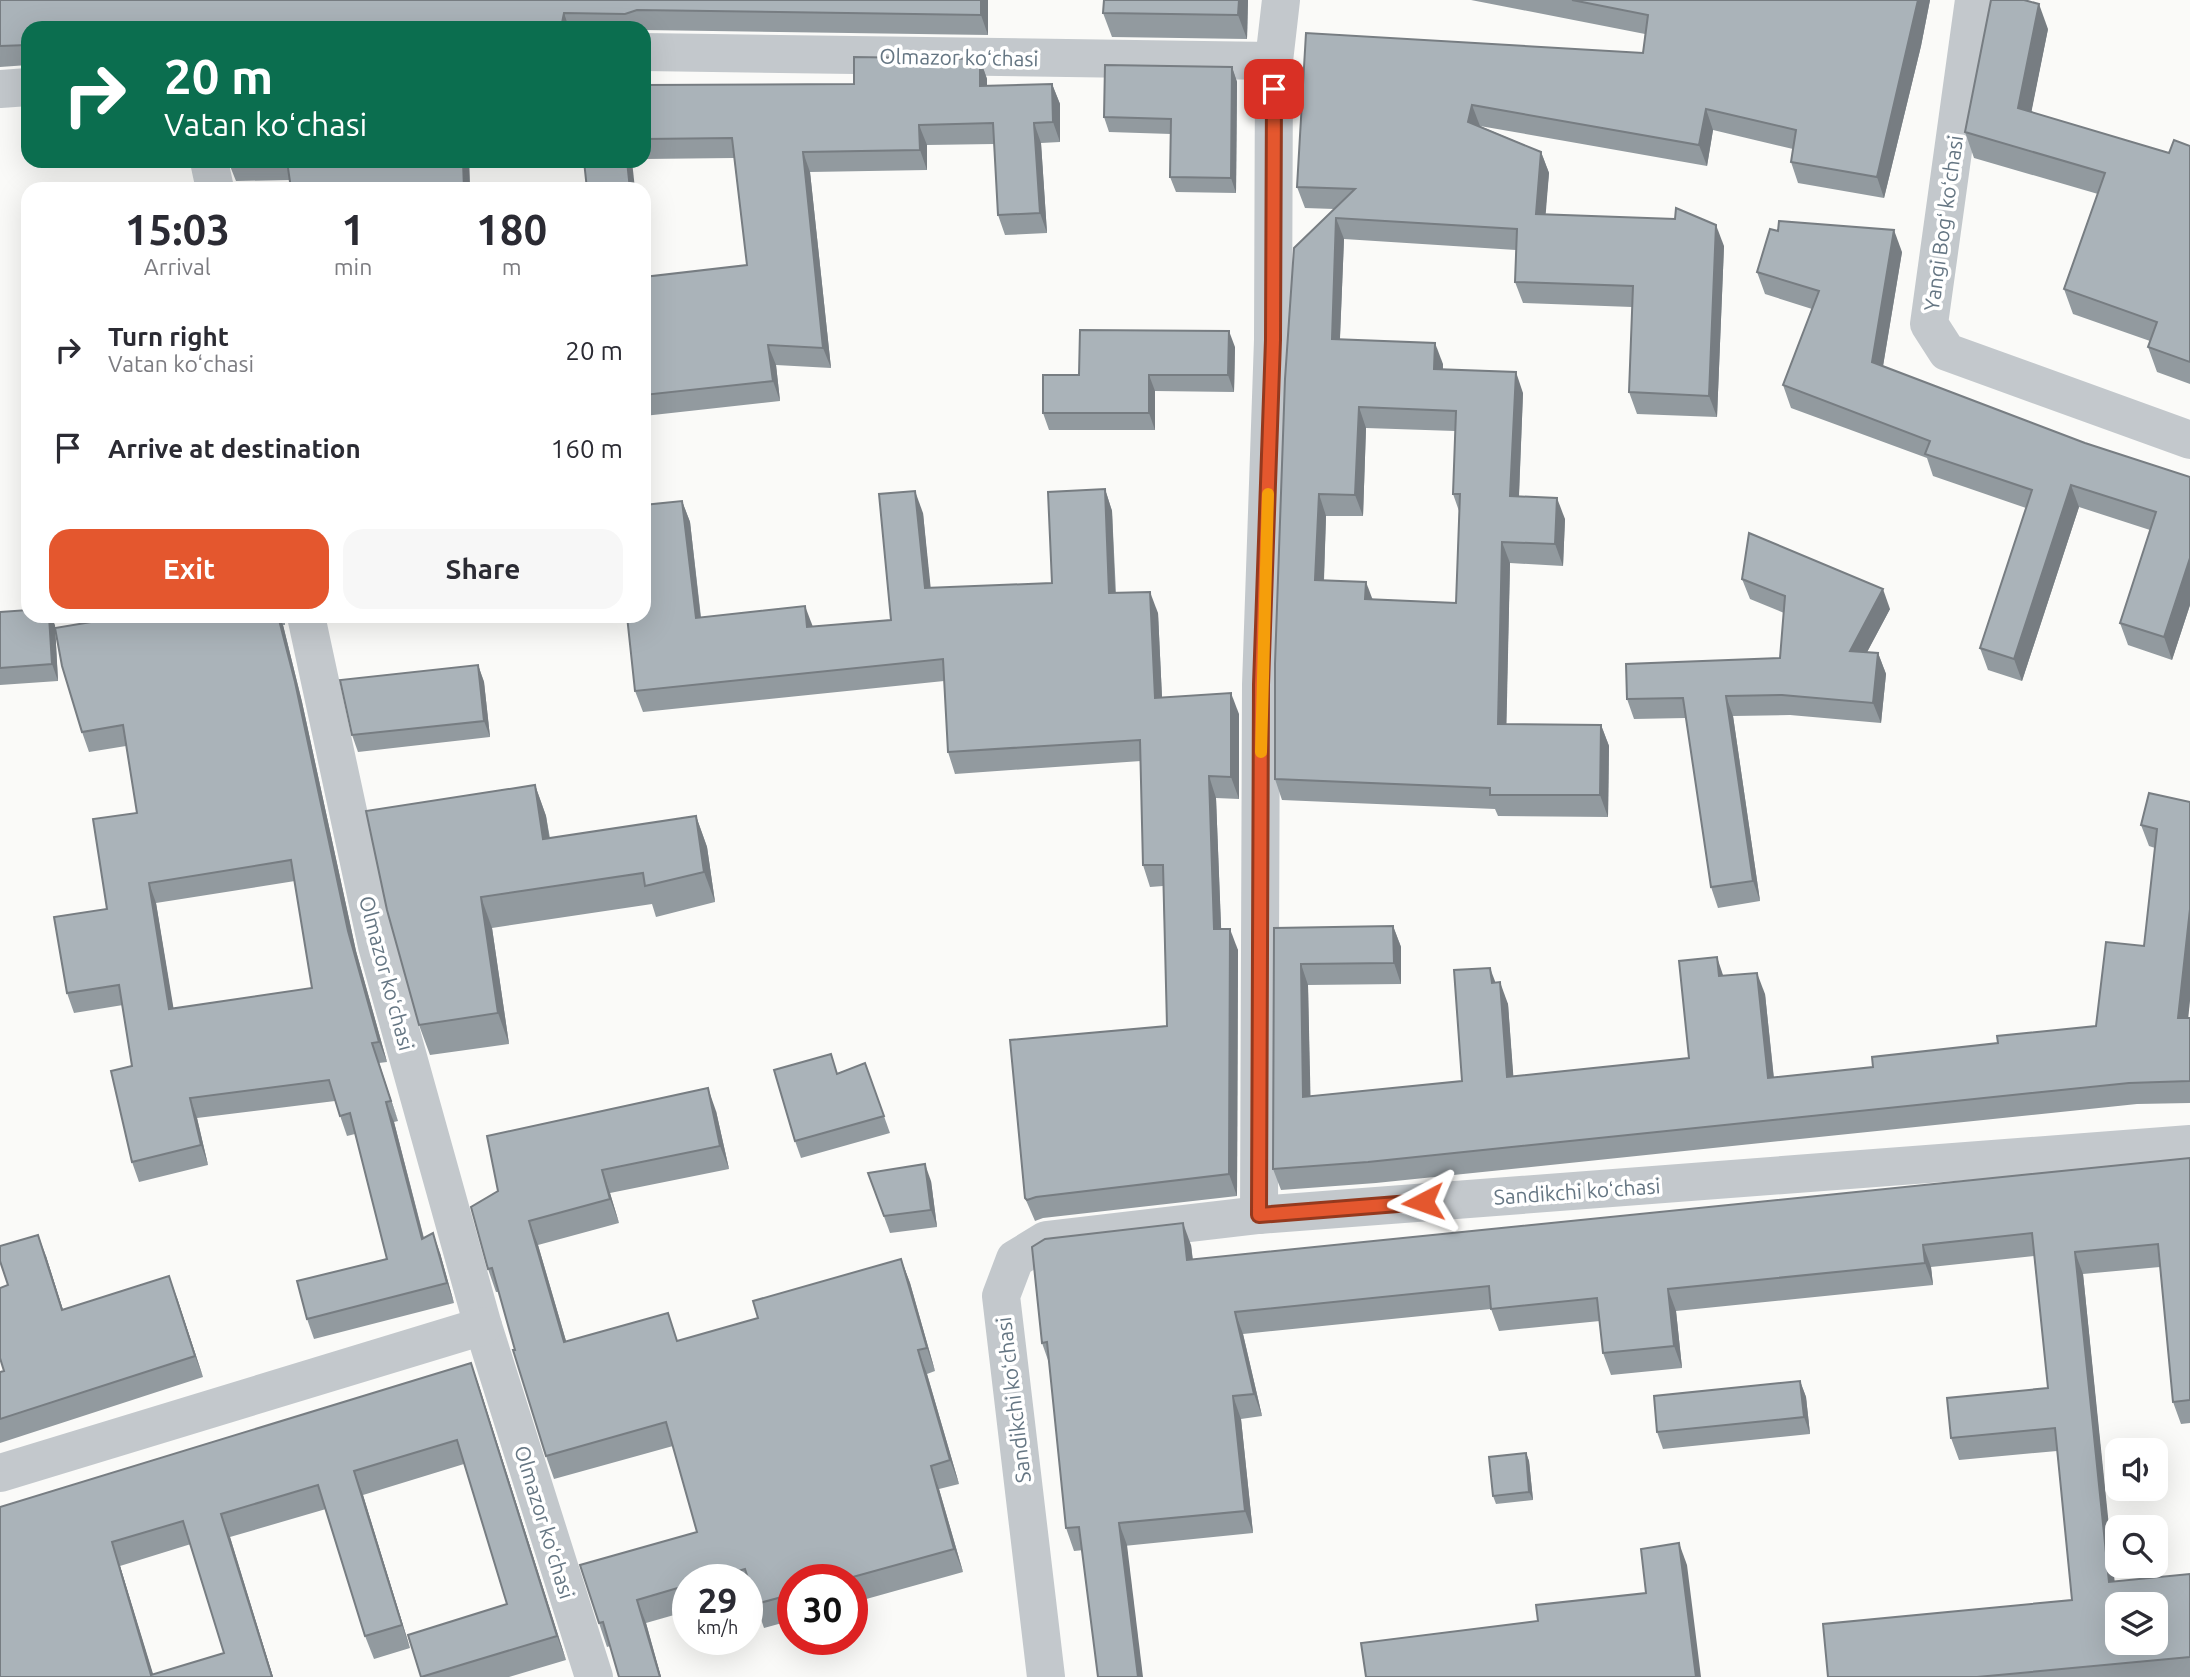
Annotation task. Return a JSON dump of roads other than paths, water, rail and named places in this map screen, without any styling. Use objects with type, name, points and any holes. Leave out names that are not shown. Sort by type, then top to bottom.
[{"type":"street","points":[[1259,1215],[1261,685],[1273,340],[1275,61],[1281,0]]},
{"type":"street","name":"Yangi Bogʻ koʻchasi","points":[[1974,0],[1929,324],[1947,352],[2190,440]]},
{"type":"street","name":"Olmazor koʻchasi","points":[[651,52],[1275,61]]},
{"type":"street","points":[[0,89],[21,88]]},
{"type":"street","name":"Olmazor koʻchasi","points":[[308,623],[377,946],[484,1326],[594,1677]]},
{"type":"street","name":"Sandikchi koʻchasi","points":[[1046,1677],[1001,1296],[1015,1259],[1046,1240],[1259,1215],[2190,1144]]},
{"type":"street","points":[[0,1473],[484,1326]]}]
